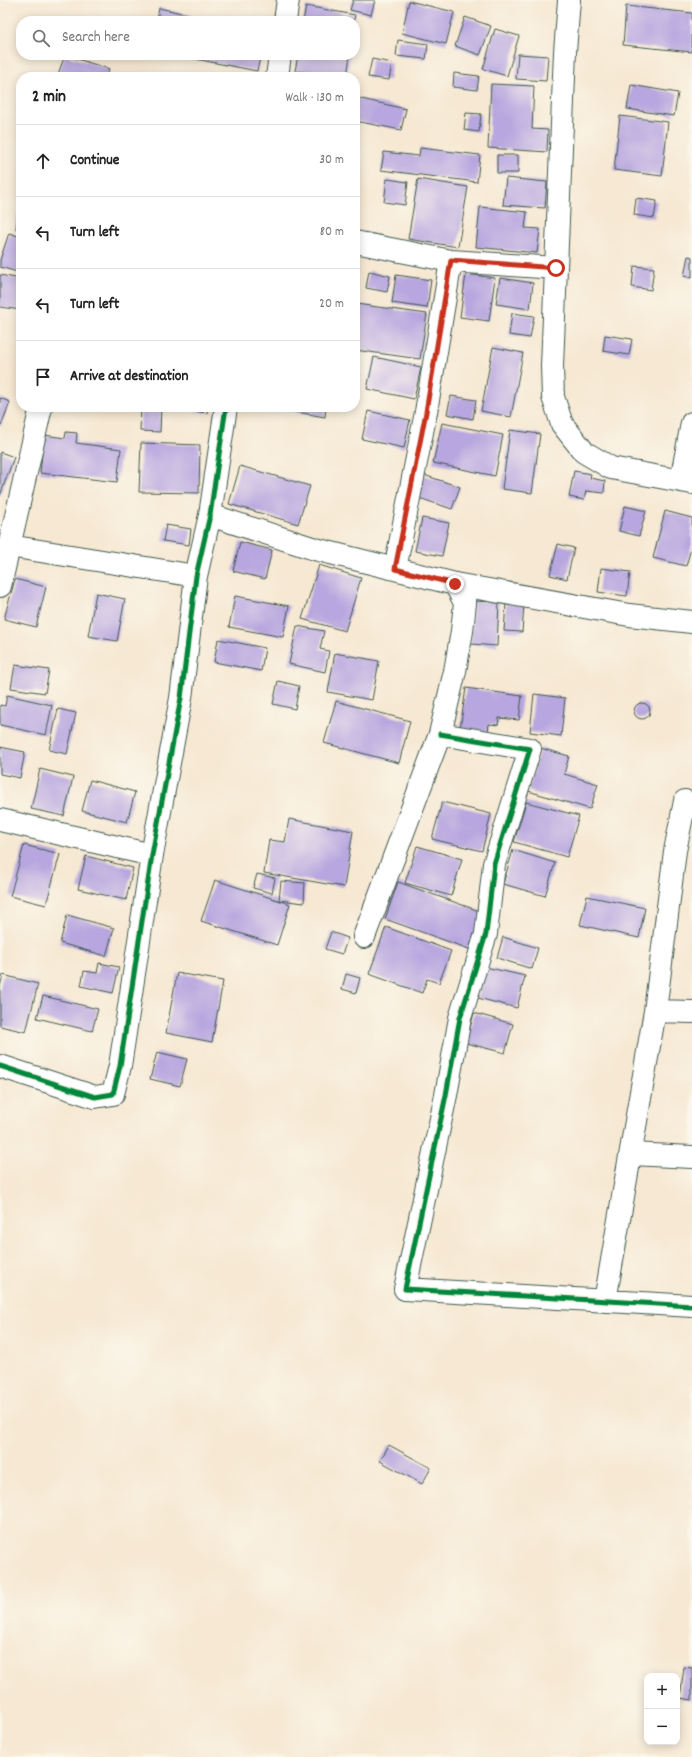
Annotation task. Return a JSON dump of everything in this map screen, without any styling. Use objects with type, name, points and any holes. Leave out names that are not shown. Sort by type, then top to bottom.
[{"type":"street","points":[[286,16],[288,0]]},
{"type":"street","points":[[569,0],[565,52],[552,366],[553,397],[562,424],[584,452],[611,468],[686,482],[692,423]]},
{"type":"street","points":[[278,72],[279,60]]},
{"type":"street","points":[[360,243],[451,260],[556,268]]},
{"type":"street","points":[[395,569],[426,412],[451,260]]},
{"type":"street","points":[[0,586],[40,412]]},
{"type":"street","points":[[0,1066],[95,1097],[114,1094],[120,1066],[152,855],[181,698],[196,576],[210,515],[225,412]]},
{"type":"street","points":[[210,515],[315,549],[455,584],[629,615],[692,622]]},
{"type":"street","points":[[9,546],[196,576]]},
{"type":"street","points":[[364,937],[440,734],[455,671],[465,603],[455,584]]},
{"type":"street","points":[[440,734],[530,749],[494,864],[486,934],[460,1018],[446,1095],[405,1289],[692,1306]]},
{"type":"street","points":[[604,1301],[684,852],[685,801]]},
{"type":"street","points":[[0,820],[152,855]]},
{"type":"street","points":[[655,1011],[692,1012]]},
{"type":"street","points":[[631,1154],[692,1157]]},
{"type":"building","points":[[353,0],[375,0],[371,15],[350,10]]},
{"type":"building","points":[[409,1],[454,12],[446,44],[402,33]]},
{"type":"building","points":[[306,6],[355,15],[355,16],[304,16]]},
{"type":"building","points":[[626,6],[692,13],[692,52],[623,45]]},
{"type":"building","points":[[159,8],[191,15],[191,16],[158,16]]},
{"type":"building","points":[[465,17],[491,26],[480,55],[455,46]]},
{"type":"building","points":[[495,29],[519,36],[507,76],[483,69]]},
{"type":"building","points":[[398,40],[428,44],[426,59],[396,56]]},
{"type":"building","points":[[518,54],[548,56],[546,81],[516,79]]},
{"type":"building","points":[[372,59],[392,63],[389,80],[368,77]]},
{"type":"building","points":[[63,60],[81,60],[109,69],[108,72],[59,72]]},
{"type":"building","points":[[201,60],[260,60],[257,71]]},
{"type":"building","points":[[297,60],[349,60],[348,72],[295,71]]},
{"type":"building","points":[[454,73],[479,76],[477,90],[453,87]]},
{"type":"building","points":[[491,84],[534,86],[532,129],[548,130],[547,152],[488,148]]},
{"type":"building","points":[[631,85],[678,93],[674,116],[627,109]]},
{"type":"building","points":[[360,99],[406,109],[401,130],[360,122]]},
{"type":"building","points":[[466,113],[481,114],[479,132],[464,130]]},
{"type":"building","points":[[620,116],[668,122],[662,176],[614,170]]},
{"type":"building","points":[[420,148],[480,155],[477,182],[381,170],[384,152],[419,156]]},
{"type":"building","points":[[497,155],[518,155],[518,173],[497,173]]},
{"type":"building","points":[[506,178],[547,182],[545,208],[503,205]]},
{"type":"building","points":[[387,179],[408,182],[405,205],[384,202]]},
{"type":"building","points":[[418,179],[468,187],[458,247],[408,239]]},
{"type":"building","points":[[636,198],[657,201],[654,218],[634,215]]},
{"type":"building","points":[[480,207],[527,212],[525,228],[540,229],[537,253],[476,247]]},
{"type":"building","points":[[9,233],[16,235],[16,272],[0,267],[0,260]]},
{"type":"building","points":[[688,256],[692,257],[692,278],[684,276]]},
{"type":"building","points":[[634,266],[654,268],[651,290],[632,287]]},
{"type":"building","points":[[369,271],[390,276],[387,292],[366,288]]},
{"type":"building","points":[[466,274],[495,278],[489,321],[460,317]]},
{"type":"building","points":[[0,275],[16,278],[16,309],[0,307]]},
{"type":"building","points":[[396,275],[431,280],[427,308],[392,303]]},
{"type":"building","points":[[500,278],[533,283],[530,309],[496,304]]},
{"type":"building","points":[[360,305],[427,314],[420,359],[360,351]]},
{"type":"building","points":[[512,313],[534,316],[530,338],[509,335]]},
{"type":"building","points":[[605,335],[632,339],[629,355],[603,351]]},
{"type":"building","points":[[493,347],[523,353],[511,417],[481,411]]},
{"type":"building","points":[[374,357],[421,367],[414,399],[367,389]]},
{"type":"building","points":[[451,396],[476,400],[473,419],[447,414]]},
{"type":"building","points":[[0,398],[10,402],[1,426],[0,426]]},
{"type":"building","points":[[368,411],[410,420],[404,448],[362,439]]},
{"type":"building","points":[[141,412],[161,412],[160,432],[140,431]]},
{"type":"building","points":[[296,412],[326,412],[325,417]]},
{"type":"building","points":[[442,423],[503,435],[495,476],[433,463]]},
{"type":"building","points":[[510,430],[540,434],[532,493],[502,489]]},
{"type":"building","points":[[66,432],[77,433],[76,443],[121,449],[117,482],[40,473],[44,435],[65,438]]},
{"type":"building","points":[[141,443],[200,445],[199,493],[139,492]]},
{"type":"building","points":[[0,452],[14,457],[0,496]]},
{"type":"building","points":[[240,466],[310,486],[298,524],[229,504]]},
{"type":"building","points":[[574,471],[591,474],[590,478],[605,481],[604,493],[586,491],[584,500],[569,497]]},
{"type":"building","points":[[424,475],[460,487],[452,509],[416,497]]},
{"type":"building","points":[[625,506],[646,511],[639,536],[619,531]]},
{"type":"building","points":[[665,511],[692,518],[692,545],[686,566],[653,558]]},
{"type":"building","points":[[422,518],[449,523],[442,556],[415,551]]},
{"type":"building","points":[[166,525],[191,529],[189,545],[163,541]]},
{"type":"building","points":[[240,542],[272,550],[265,579],[233,571]]},
{"type":"building","points":[[558,544],[574,548],[567,579],[550,575]]},
{"type":"building","points":[[319,565],[361,578],[345,631],[302,619]]},
{"type":"building","points":[[601,568],[630,572],[627,596],[598,592]]},
{"type":"building","points":[[15,579],[46,587],[36,627],[4,619]]},
{"type":"building","points":[[96,593],[125,599],[117,641],[88,636]]},
{"type":"building","points":[[235,596],[289,606],[283,637],[229,627]]},
{"type":"building","points":[[473,601],[499,602],[497,646],[471,644]]},
{"type":"building","points":[[506,603],[524,605],[522,632],[504,631]]},
{"type":"building","points":[[297,626],[324,631],[320,649],[329,651],[325,672],[289,664]]},
{"type":"building","points":[[218,639],[265,648],[261,671],[214,662]]},
{"type":"building","points":[[335,653],[379,661],[372,700],[328,692]]},
{"type":"building","points":[[15,665],[49,670],[45,693],[11,688]]},
{"type":"building","points":[[278,681],[299,686],[295,709],[273,704]]},
{"type":"building","points":[[466,688],[522,696],[519,720],[499,718],[498,725],[489,724],[488,732],[460,729]]},
{"type":"building","points":[[534,694],[565,698],[561,736],[530,732]]},
{"type":"building","points":[[7,695],[52,705],[46,735],[0,725],[0,705],[5,706]]},
{"type":"building","points":[[336,701],[410,721],[399,763],[324,743]]},
{"type":"building","points":[[639,703],[645,703],[650,708],[648,717],[645,719],[639,719],[634,714],[634,708]]},
{"type":"building","points":[[58,709],[76,713],[67,754],[49,750]]},
{"type":"building","points":[[0,747],[25,752],[20,778],[0,774]]},
{"type":"building","points":[[540,748],[569,756],[564,774],[598,784],[590,809],[528,791]]},
{"type":"building","points":[[40,769],[73,777],[64,816],[31,809]]},
{"type":"building","points":[[90,780],[135,792],[127,822],[82,811]]},
{"type":"building","points":[[442,802],[491,814],[482,851],[432,839]]},
{"type":"building","points":[[526,802],[579,816],[567,857],[514,842]]},
{"type":"building","points":[[289,819],[353,831],[344,887],[264,873],[269,840],[285,842]]},
{"type":"building","points":[[24,845],[60,854],[46,905],[10,896]]},
{"type":"building","points":[[417,846],[462,859],[451,896],[405,883]]},
{"type":"building","points":[[513,850],[555,863],[545,896],[503,884]]},
{"type":"building","points":[[86,856],[133,868],[126,900],[78,889]]},
{"type":"building","points":[[257,874],[275,878],[272,893],[253,888]]},
{"type":"building","points":[[215,880],[290,904],[277,945],[201,921]]},
{"type":"building","points":[[281,881],[305,883],[304,903],[279,900]]},
{"type":"building","points":[[398,882],[482,912],[469,949],[385,919]]},
{"type":"building","points":[[587,896],[645,908],[639,938],[580,925]]},
{"type":"building","points":[[67,915],[114,928],[106,956],[60,943]]},
{"type":"building","points":[[386,927],[451,951],[439,983],[427,979],[422,993],[369,974]]},
{"type":"building","points":[[331,932],[348,938],[342,954],[325,949]]},
{"type":"building","points":[[503,937],[538,948],[532,969],[497,958]]},
{"type":"building","points":[[99,963],[119,967],[113,993],[81,986],[84,971],[97,973]]},
{"type":"building","points":[[485,967],[525,976],[517,1008],[478,998]]},
{"type":"building","points":[[177,973],[223,981],[212,1042],[166,1033]]},
{"type":"building","points":[[346,974],[360,978],[356,993],[342,989]]},
{"type":"building","points":[[3,975],[38,984],[26,1032],[0,1026],[0,987]]},
{"type":"building","points":[[43,996],[98,1009],[92,1031],[37,1018]]},
{"type":"building","points":[[474,1013],[513,1024],[505,1053],[466,1043]]},
{"type":"building","points":[[157,1052],[187,1059],[180,1086],[150,1079]]},
{"type":"building","points":[[389,1445],[431,1468],[422,1484],[380,1461]]},
{"type":"building","points":[[684,1667],[692,1668],[692,1700],[680,1698]]},
{"type":"cycle path","points":[[0,1066],[95,1097],[113,1094],[120,1066],[152,855],[181,698],[196,576],[210,515],[225,412]]},
{"type":"cycle path","points":[[440,734],[530,749],[494,864],[486,934],[460,1018],[446,1095],[405,1289],[692,1306]]},
{"type":"route","points":[[455,584],[434,580],[395,569],[426,412],[451,260],[556,268]]}]
